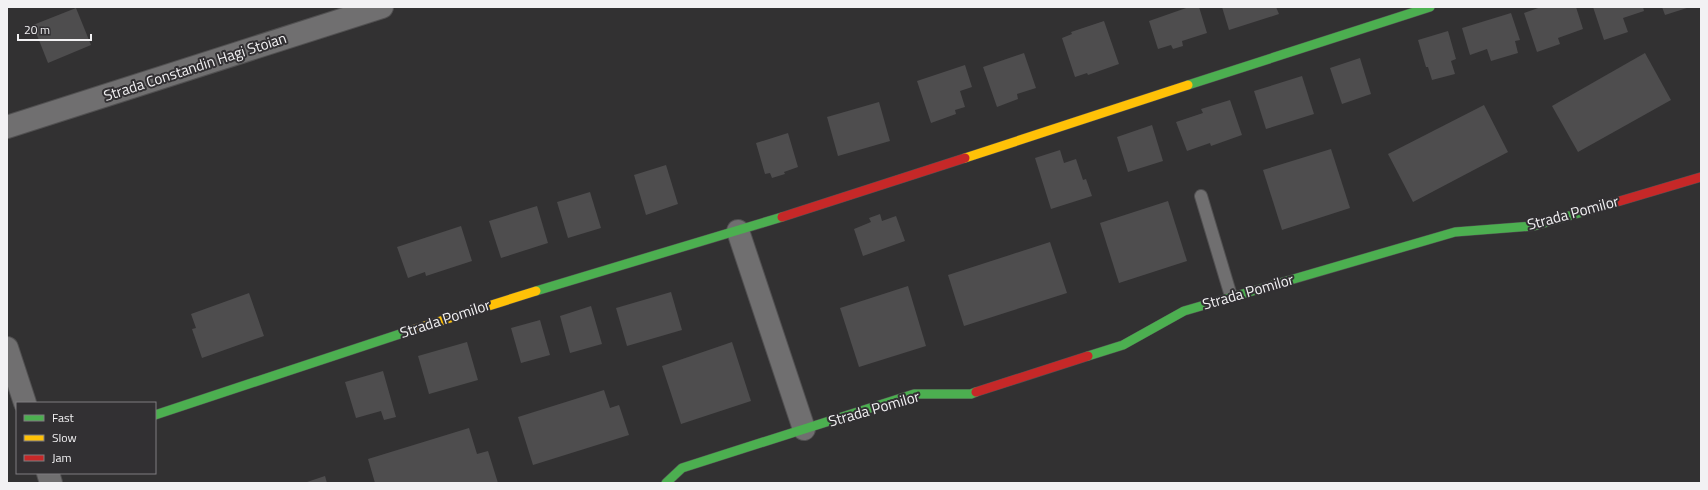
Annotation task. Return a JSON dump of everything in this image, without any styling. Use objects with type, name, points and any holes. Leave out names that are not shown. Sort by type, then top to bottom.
[{"type":"street","name":"Strada Constandin Hagi Stoian","points":[[7,127],[382,7]]},
{"type":"street","name":"Strada Pomilor","points":[[156,415],[484,306],[738,231],[1430,7]]},
{"type":"street","name":"Strada Pomilor","points":[[666,483],[682,468],[914,394],[971,394],[1123,345],[1184,311],[1231,296],[1455,232],[1534,226],[1701,177]]},
{"type":"street","points":[[738,231],[804,429]]},
{"type":"street","points":[[7,348],[25,402]]},
{"type":"lane","points":[[1201,196],[1231,296]]},
{"type":"building","points":[[1189,7],[1199,7],[1207,33],[1182,41],[1183,46],[1173,49],[1171,45],[1158,49],[1149,21]]},
{"type":"building","points":[[1222,7],[1276,7],[1279,14],[1229,30]]},
{"type":"building","points":[[1541,7],[1576,7],[1583,29],[1558,38],[1560,44],[1537,52],[1524,13]]},
{"type":"building","points":[[1593,7],[1643,7],[1644,11],[1623,18],[1628,32],[1604,40]]},
{"type":"building","points":[[1662,7],[1690,7],[1665,15]]},
{"type":"building","points":[[76,8],[91,45],[48,63],[33,25]]},
{"type":"building","points":[[1511,13],[1520,40],[1515,41],[1518,53],[1491,61],[1487,49],[1470,55],[1462,28]]},
{"type":"building","points":[[1104,21],[1119,64],[1088,75],[1087,73],[1075,77],[1062,38],[1072,34],[1071,32]]},
{"type":"building","points":[[1448,31],[1456,59],[1451,61],[1455,74],[1432,80],[1428,67],[1426,67],[1418,40]]},
{"type":"building","points":[[1024,53],[1036,88],[1017,94],[1018,99],[997,107],[983,67]]},
{"type":"building","points":[[1645,53],[1671,100],[1578,152],[1552,106]]},
{"type":"building","points":[[1360,58],[1371,94],[1342,104],[1330,68]]},
{"type":"building","points":[[965,65],[972,87],[960,91],[965,107],[955,110],[956,114],[931,123],[917,81]]},
{"type":"building","points":[[1302,76],[1314,114],[1266,129],[1254,91]]},
{"type":"building","points":[[1230,100],[1242,135],[1211,146],[1210,143],[1187,151],[1176,122],[1203,113],[1201,109]]},
{"type":"building","points":[[879,102],[890,141],[838,156],[827,117]]},
{"type":"building","points":[[1484,105],[1508,152],[1413,202],[1388,154]]},
{"type":"building","points":[[1152,125],[1163,161],[1128,172],[1117,137]]},
{"type":"building","points":[[788,133],[798,167],[784,172],[785,174],[772,178],[770,173],[765,174],[756,143]]},
{"type":"building","points":[[1331,149],[1350,208],[1282,230],[1263,170]]},
{"type":"building","points":[[1060,150],[1064,163],[1076,159],[1083,180],[1086,179],[1092,196],[1051,209],[1035,158]]},
{"type":"building","points":[[666,165],[678,204],[646,215],[634,175]]},
{"type":"building","points":[[590,192],[601,228],[568,238],[557,202]]},
{"type":"building","points":[[1168,201],[1187,261],[1119,283],[1100,223]]},
{"type":"building","points":[[537,206],[548,243],[501,258],[489,221]]},
{"type":"building","points":[[880,214],[882,221],[896,216],[905,241],[863,256],[854,229],[871,222],[869,218]]},
{"type":"building","points":[[461,226],[472,261],[426,276],[425,272],[408,278],[397,247]]},
{"type":"building","points":[[1050,242],[1067,293],[964,326],[948,275]]},
{"type":"building","points":[[908,286],[926,346],[859,367],[840,308]]},
{"type":"building","points":[[671,292],[682,330],[627,346],[616,308]]},
{"type":"building","points":[[249,293],[264,336],[202,358],[192,329],[196,328],[191,314]]},
{"type":"building","points":[[591,306],[602,344],[570,353],[560,316]]},
{"type":"building","points":[[540,320],[550,355],[521,363],[511,328]]},
{"type":"building","points":[[467,342],[478,380],[429,394],[418,356]]},
{"type":"building","points":[[732,342],[751,401],[681,424],[662,366]]},
{"type":"building","points":[[383,371],[396,417],[384,420],[381,411],[356,418],[345,382]]},
{"type":"building","points":[[604,390],[610,408],[619,405],[629,435],[533,465],[518,417]]},
{"type":"building","points":[[469,428],[477,454],[488,451],[498,483],[375,483],[368,459]]},
{"type":"building","points":[[325,476],[327,483],[304,483]]},
{"type":"traffic: fast","points":[[1188,85],[1430,7]]},
{"type":"traffic: fast","points":[[1088,356],[1123,345],[1184,311],[1455,232],[1534,226],[1593,209]]},
{"type":"traffic: fast","points":[[536,291],[782,217]]},
{"type":"traffic: fast","points":[[156,415],[412,330]]},
{"type":"traffic: fast","points":[[666,483],[682,468],[914,394],[971,394],[976,392]]},
{"type":"traffic: slow","points":[[965,158],[1188,85]]},
{"type":"traffic: slow","points":[[412,330],[536,291]]},
{"type":"traffic: jam","points":[[782,217],[965,158]]},
{"type":"traffic: jam","points":[[1593,209],[1701,177]]},
{"type":"traffic: jam","points":[[976,392],[1088,356]]}]
